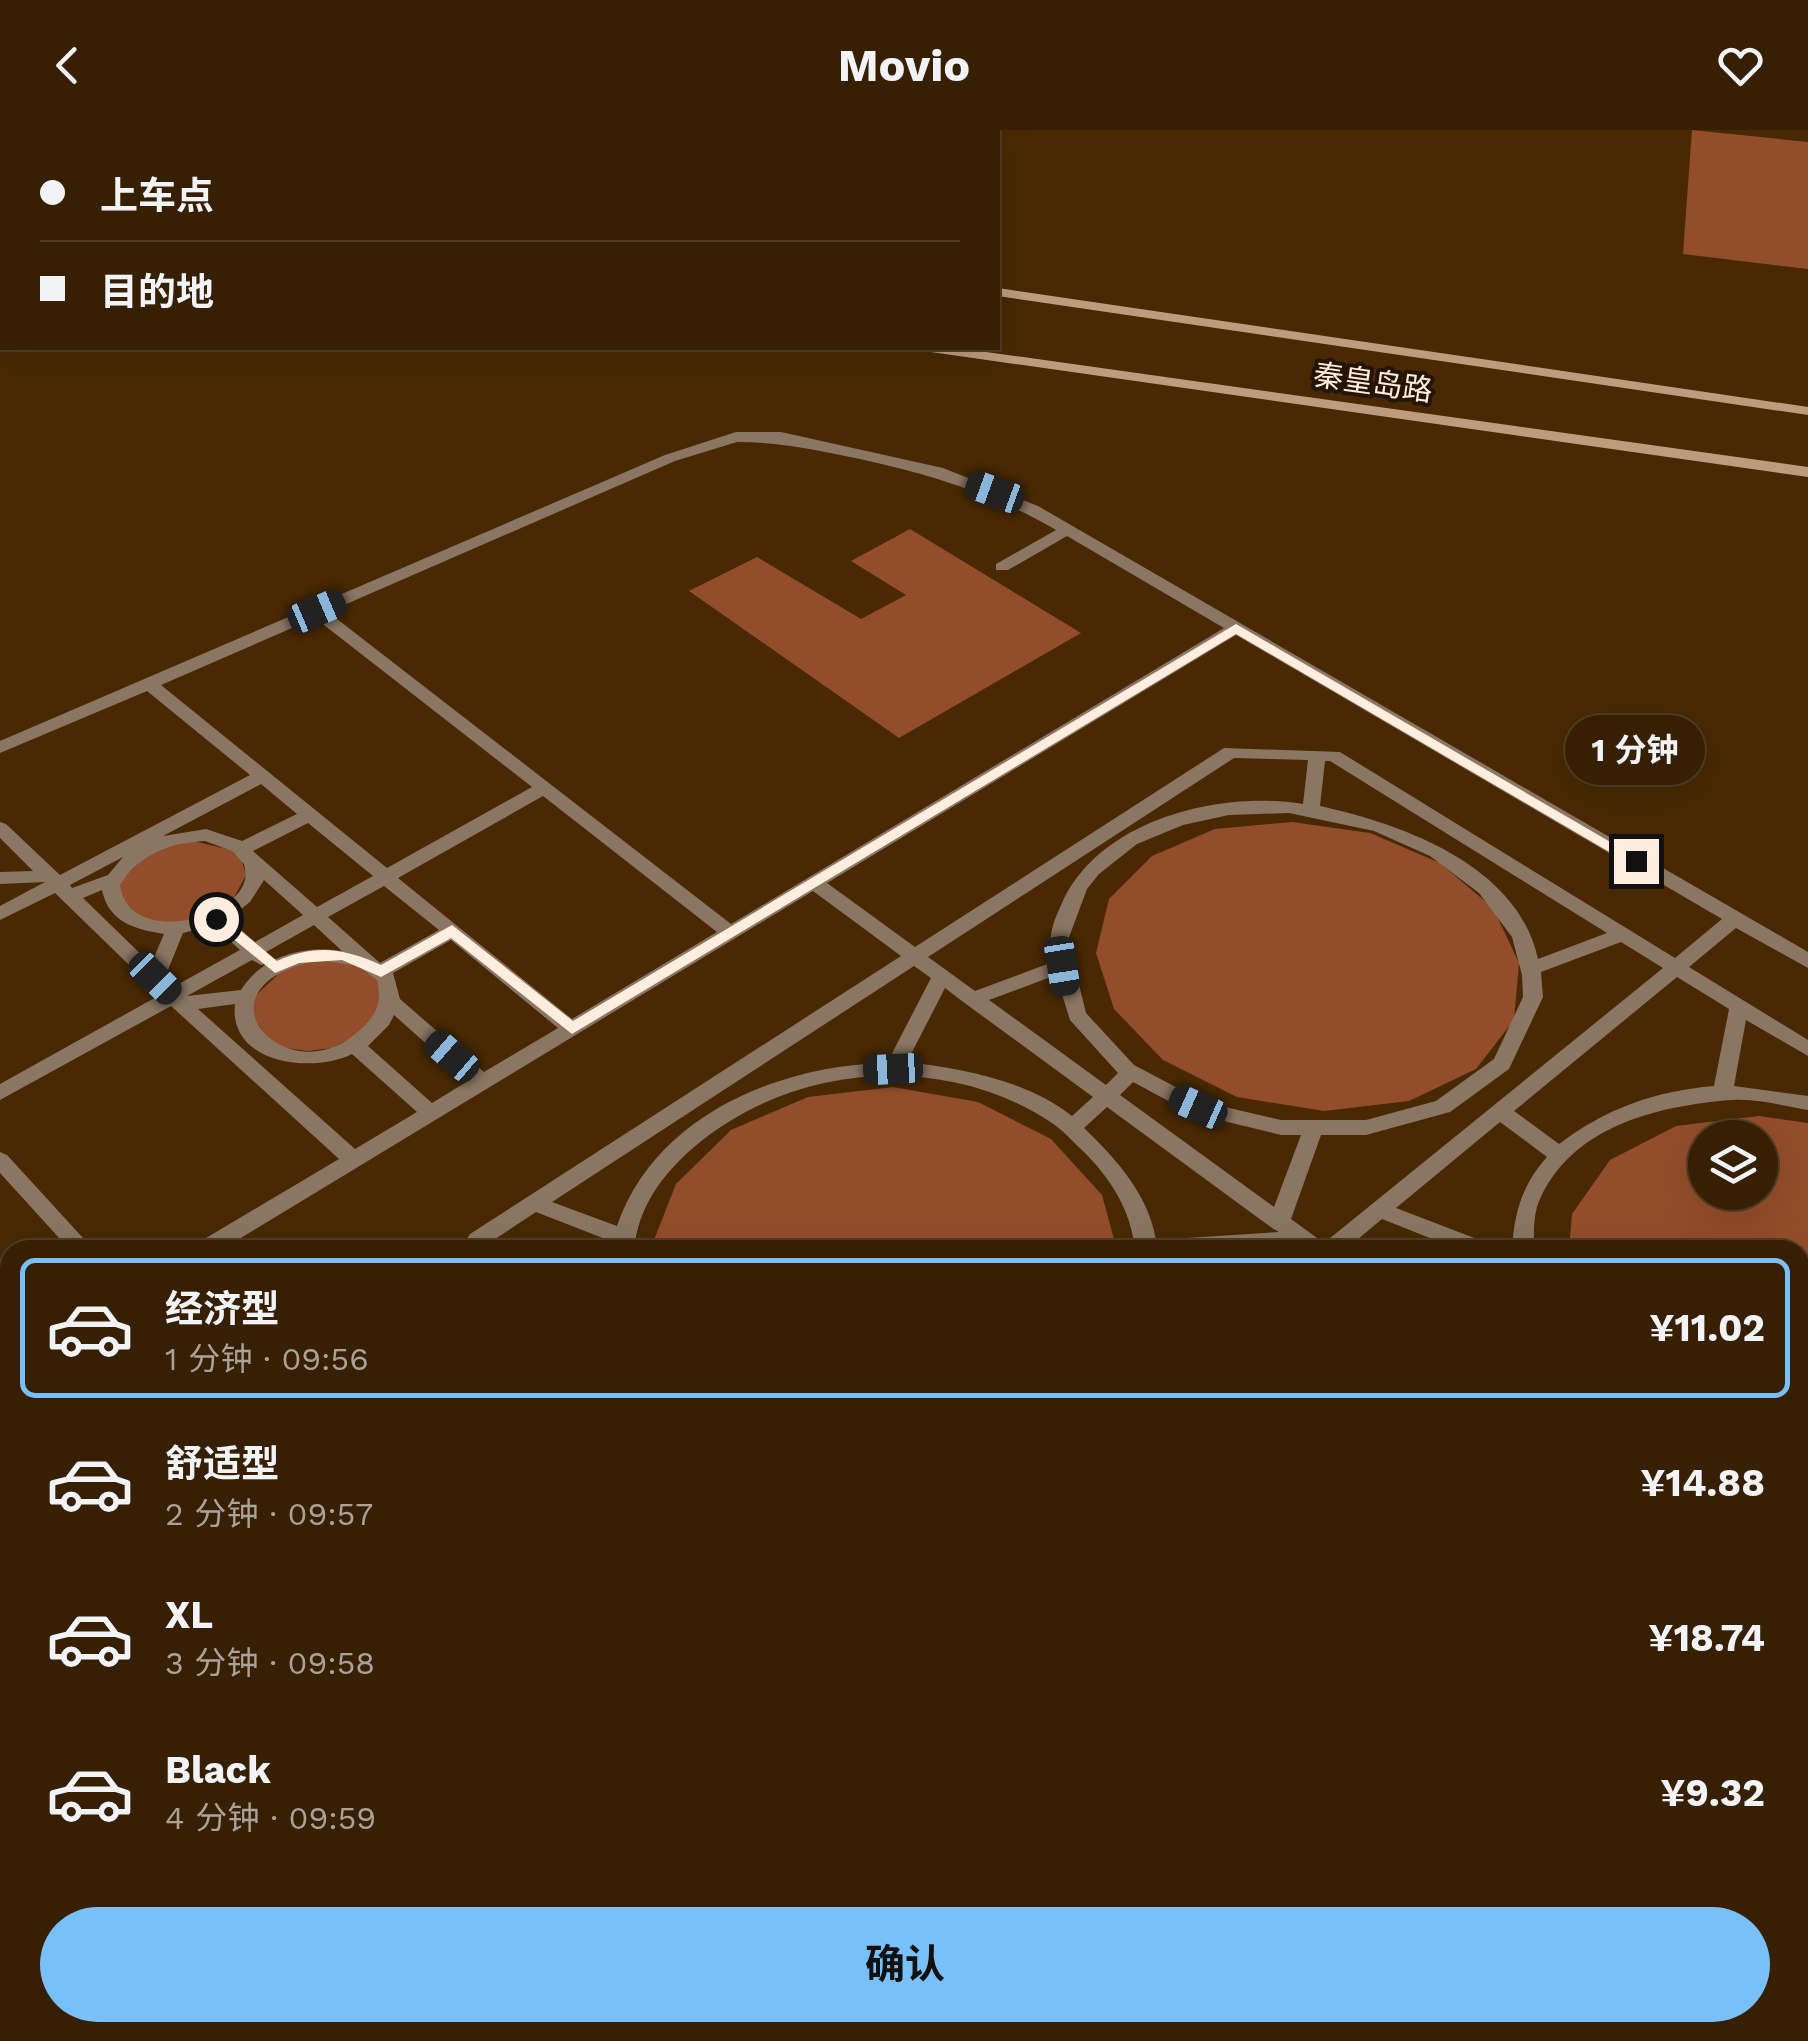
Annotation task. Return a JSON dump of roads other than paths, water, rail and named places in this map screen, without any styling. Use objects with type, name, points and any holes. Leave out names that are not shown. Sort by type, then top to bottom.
[{"type":"street","name":"秦皇岛路","points":[[1000,292],[1808,411]]},
{"type":"street","name":"秦皇岛路","points":[[945,350],[1808,472]]},
{"type":"street","points":[[0,748],[670,458],[736,436],[781,437],[943,473],[995,492],[1068,530],[1808,962]]},
{"type":"street","points":[[1002,567],[1068,530]]},
{"type":"street","points":[[317,611],[730,933]]},
{"type":"street","points":[[221,1240],[1236,628]]},
{"type":"street","points":[[150,684],[572,1028]]},
{"type":"street","points":[[477,1240],[1230,752],[1334,756],[1808,1049]]},
{"type":"street","points":[[1311,810],[1318,755]]},
{"type":"street","points":[[0,914],[138,847],[193,812],[262,776]]},
{"type":"street","points":[[0,1092],[177,1000],[252,951],[544,788]]},
{"type":"street","points":[[1220,810],[1311,810],[1358,818],[1429,845],[1487,886],[1524,938],[1534,995],[1515,1049],[1468,1094],[1397,1124],[1312,1132],[1224,1118],[1147,1084],[1096,1042],[1066,992],[1058,942],[1073,895],[1108,856],[1159,826],[1220,810]]},
{"type":"street","points":[[193,812],[316,915],[373,966],[390,986],[392,1003],[385,1020],[355,1045],[325,1056],[299,1058],[275,1053],[246,1030],[242,1013],[246,996],[257,981],[275,968],[320,954],[344,954],[373,966],[452,930]]},
{"type":"street","points":[[241,849],[256,875],[252,890],[240,905],[216,919],[175,930],[152,928],[132,922],[118,910],[112,898],[114,879],[138,847],[185,836],[241,849],[310,815]]},
{"type":"street","points":[[3,836],[60,884],[177,1000],[353,1160]]},
{"type":"street","points":[[1444,856],[1470,840]]},
{"type":"street","points":[[1087,844],[1108,856]]},
{"type":"street","points":[[0,878],[60,884],[114,879]]},
{"type":"street","points":[[814,882],[1304,1240]]},
{"type":"street","points":[[100,924],[118,910]]},
{"type":"street","points":[[216,919],[275,968]]},
{"type":"street","points":[[1342,1240],[1735,919]]},
{"type":"street","points":[[155,978],[175,930]]},
{"type":"street","points":[[1530,969],[1622,935]]},
{"type":"street","points":[[972,998],[1062,966]]},
{"type":"street","points":[[893,1069],[942,976]]},
{"type":"street","points":[[177,1000],[246,996]]},
{"type":"street","points":[[392,1003],[482,1082]]},
{"type":"street","points":[[1722,1095],[1738,1006]]},
{"type":"street","points":[[238,1056],[257,1042]]},
{"type":"street","points":[[355,1045],[431,1113]]},
{"type":"street","points":[[624,1240],[649,1178],[696,1128],[758,1093],[830,1072],[893,1069],[982,1082],[1056,1116],[1113,1167],[1146,1232],[1146,1240]]},
{"type":"street","points":[[1071,1129],[1132,1072]]},
{"type":"street","points":[[1523,1240],[1528,1205],[1559,1155],[1610,1118],[1676,1097],[1752,1093],[1808,1103]]},
{"type":"street","points":[[1500,1111],[1559,1155]]},
{"type":"street","points":[[676,1112],[696,1128]]},
{"type":"street","points":[[1279,1222],[1312,1132]]},
{"type":"street","points":[[0,1160],[74,1240]]},
{"type":"street","points":[[534,1203],[616,1240]]},
{"type":"street","points":[[1379,1210],[1456,1240]]}]
